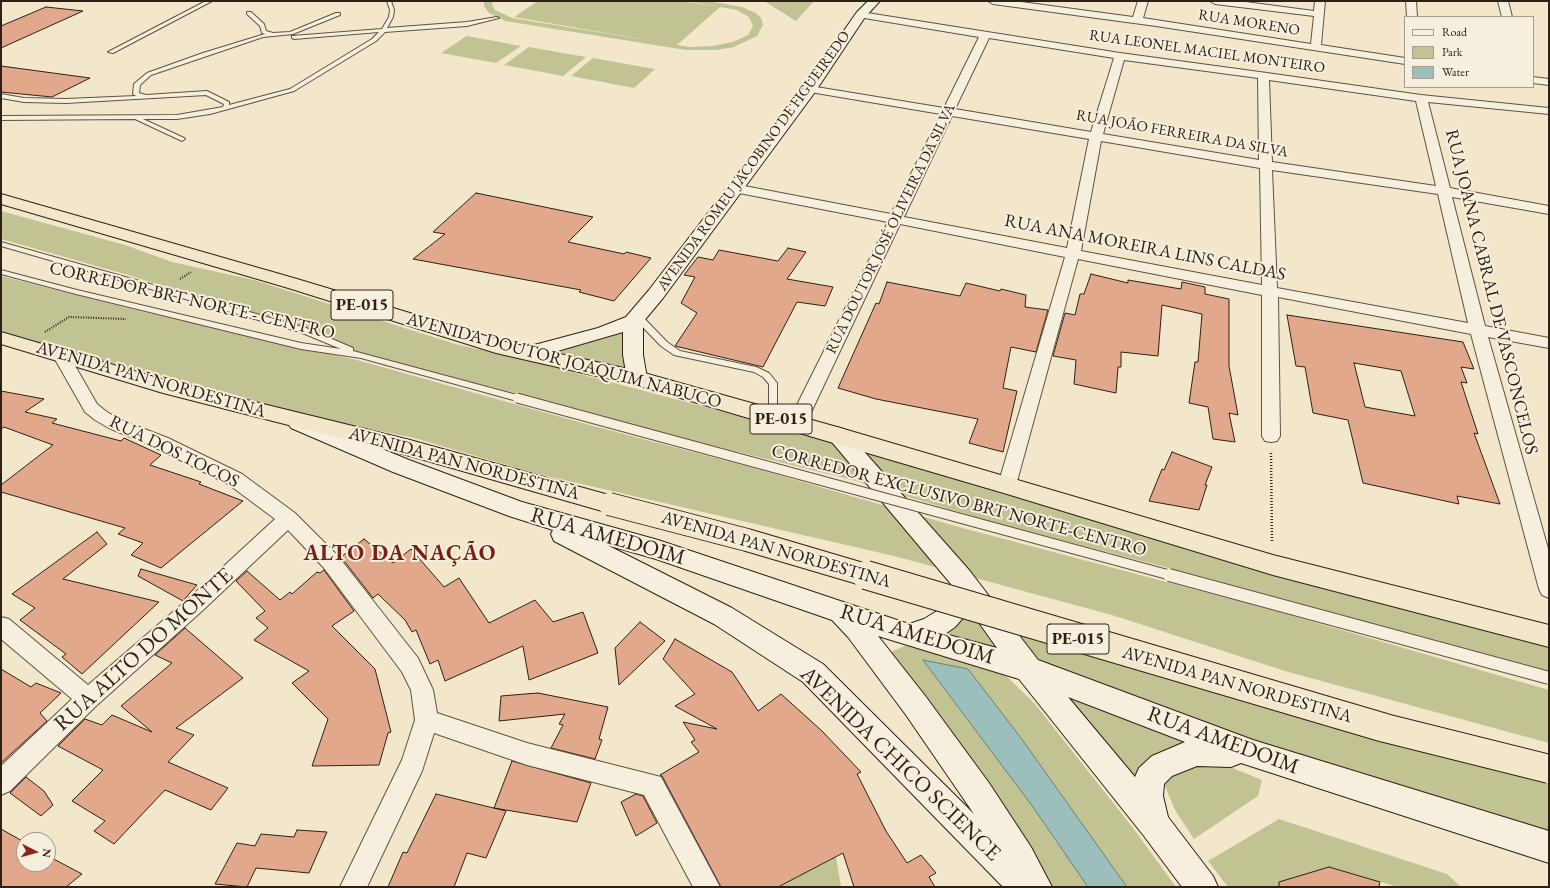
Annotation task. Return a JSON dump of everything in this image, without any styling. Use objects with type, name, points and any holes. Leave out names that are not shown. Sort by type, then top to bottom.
[{"type":"highway","name":"AVENIDA DOUTOR JOAQUIM NABUCO","points":[[1,199],[291,283],[503,348],[637,378],[797,423],[920,461],[1007,485]]},
{"type":"highway","name":"AVENIDA PAN NORDESTINA","points":[[1,338],[60,354],[164,386],[410,448],[609,504],[747,540],[1386,728],[1549,769]]},
{"type":"highway","name":"PE-015","points":[[1007,485],[1273,565],[1549,636]]},
{"type":"main road","name":"AVENIDA ROMEU JACOBINO DE FIGUEIREDO","points":[[530,353],[605,332],[635,318],[656,294],[734,188],[810,89],[861,15],[874,1]]},
{"type":"main road","points":[[635,318],[632,355],[637,378]]},
{"type":"main road","name":"RUA AMEDOIM","points":[[287,418],[401,466],[517,510],[658,550],[909,635],[1028,669],[1253,754],[1549,846]]},
{"type":"main road","points":[[837,435],[960,577],[1028,669],[1155,825],[1202,887]]},
{"type":"main road","name":"AVENIDA CHICO SCIENCE","points":[[517,510],[723,616],[813,673],[1025,887]]},
{"type":"main road","points":[[909,635],[932,628],[946,619],[958,607],[962,597],[960,577]]},
{"type":"main road","points":[[840,611],[857,628],[889,670],[978,793],[1020,858],[1036,887]]},
{"type":"main road","points":[[1155,825],[1148,796],[1150,778],[1162,766],[1183,756],[1197,752],[1253,754]]},
{"type":"street","name":"RUA MORENO","points":[[993,1],[1404,61]]},
{"type":"street","points":[[1137,21],[1143,1]]},
{"type":"street","points":[[1215,1],[1318,14]]},
{"type":"street","points":[[1316,48],[1320,1]]},
{"type":"street","points":[[1411,1],[1412,16]]},
{"type":"street","points":[[1503,1],[1507,16]]},
{"type":"street","name":"RUA LEONEL MACIEL MONTEIRO","points":[[861,15],[1120,56],[1421,98],[1549,111]]},
{"type":"street","name":"RUA DOUTOR JOSÉ OLIVEIRA DA SILVA","points":[[797,423],[984,35]]},
{"type":"street","points":[[1007,485],[1073,253],[1096,136],[1120,56]]},
{"type":"street","points":[[1263,75],[1270,291],[1271,436]]},
{"type":"street","points":[[1534,80],[1549,82]]},
{"type":"street","name":"RUA JOÃO FERREIRA DA SILVA","points":[[810,89],[1265,165],[1443,191],[1549,210]]},
{"type":"street","name":"RUA JOANA CABRAL DE VASCONCELOS","points":[[1421,98],[1478,330],[1549,589]]},
{"type":"street","name":"RUA ANA MOREIRA LINS CALDAS","points":[[734,188],[1549,343]]},
{"type":"street","name":"RUA DOS TOCOS","points":[[60,354],[91,408],[101,416],[114,424],[162,442],[235,479],[288,518],[331,562],[387,633],[410,665],[422,690],[427,720],[413,763],[353,887]]},
{"type":"street","name":"RUA ALTO DO MONTE","points":[[1,783],[88,699],[195,605],[288,518]]},
{"type":"street","points":[[1,626],[88,699]]},
{"type":"street","points":[[427,720],[526,754],[652,785],[707,887]]},
{"type":"lane","points":[[112,52],[210,1]]},
{"type":"lane","points":[[1,118],[177,116],[226,108],[292,90],[364,47],[383,31],[391,17],[392,10],[389,1]]},
{"type":"lane","points":[[249,12],[262,25],[264,32],[273,35]]},
{"type":"lane","points":[[146,97],[136,94],[138,84],[149,74],[262,36],[292,33],[338,14]]},
{"type":"lane","points":[[294,37],[467,24],[497,18]]},
{"type":"lane","points":[[1,96],[24,100],[66,101],[207,93],[227,103],[226,108]]},
{"type":"lane","points":[[132,117],[182,138]]},
{"type":"lane","name":"CORREDOR BRT NORTE - CENTRO","points":[[1,244],[303,330],[361,355]]},
{"type":"lane","name":"CORREDOR BRT NORTE - CENTRO","points":[[1,272],[76,292],[301,346],[361,355]]},
{"type":"lane","points":[[635,318],[664,344],[677,353],[756,370],[766,374],[773,383],[773,417]]},
{"type":"lane","name":"CORREDOR EXCLUSIVO BRT NORTE-CENTRO","points":[[361,355],[1549,678]]},
{"type":"path","points":[[1271,436],[1273,565]]},
{"type":"green space","points":[[484,1],[493,1],[492,5],[495,10],[512,18],[665,43],[514,17],[538,1],[680,1],[720,7],[686,1],[708,1],[742,7],[756,13],[761,18],[763,25],[757,36],[734,47],[717,50],[686,50],[505,21],[489,13],[484,6]],"holes":[[[720,7],[737,10],[749,17],[753,26],[748,35],[733,42],[712,46],[689,47],[677,45]]]},
{"type":"green space","points":[[764,1],[814,1],[796,21]]},
{"type":"green space","points":[[467,36],[521,46],[496,63],[441,53]]},
{"type":"green space","points":[[529,47],[586,57],[563,76],[504,65]]},
{"type":"green space","points":[[593,58],[655,69],[634,88],[571,76]]},
{"type":"green space","points":[[1,211],[125,245],[172,262],[254,280],[455,344],[527,360],[735,415],[1549,645],[1549,672],[1214,580],[985,520],[852,480],[686,439],[552,402],[361,355],[303,330],[128,275],[1,239]]},
{"type":"green space","points":[[1,276],[144,312],[357,360],[586,424],[761,470],[959,527],[1276,611],[1549,690],[1549,743],[1285,671],[1112,615],[894,556],[534,473],[414,438],[265,406],[1,332]]},
{"type":"green space","points":[[628,327],[633,375],[530,353]]},
{"type":"green space","points":[[988,615],[1019,663],[909,635],[946,619]]},
{"type":"green space","points":[[996,619],[1549,773],[1549,840],[1032,667]]},
{"type":"green space","points":[[912,643],[1000,670],[1035,704],[1133,828],[1176,887],[1051,887],[885,654]]},
{"type":"green space","points":[[1043,680],[1199,745],[1143,802]]},
{"type":"green space","points":[[1191,762],[1225,765],[1262,780],[1258,796],[1194,839],[1175,810],[1164,784],[1176,770]]},
{"type":"green space","points":[[1279,819],[1447,874],[1461,887],[1398,887],[1329,867],[1307,887],[1228,887],[1208,861]]},
{"type":"green space","points":[[836,857],[841,887],[778,887]]},
{"type":"water","points":[[923,660],[968,669],[1021,738],[1127,887],[1088,887],[1033,807]]},
{"type":"building","points":[[46,7],[83,11],[1,48],[1,26]]},
{"type":"building","points":[[1,66],[90,78],[52,97],[1,92]]},
{"type":"building","points":[[476,193],[593,217],[568,242],[651,258],[614,301],[579,292],[581,290],[413,259],[445,234],[433,232]]},
{"type":"building","points":[[788,248],[806,252],[787,279],[833,287],[825,306],[797,302],[763,367],[675,346],[697,313],[681,303],[695,277],[684,275],[698,257],[713,260],[719,250],[778,261]]},
{"type":"building","points":[[1091,274],[1128,283],[1128,280],[1181,289],[1182,282],[1205,287],[1205,294],[1229,299],[1229,366],[1238,415],[1229,413],[1235,442],[1213,439],[1208,407],[1189,403],[1195,362],[1198,362],[1202,314],[1162,305],[1158,356],[1121,352],[1121,367],[1118,367],[1116,393],[1074,384],[1076,360],[1053,356],[1065,313],[1075,315],[1080,294],[1084,294]]},
{"type":"building","points":[[887,282],[960,296],[966,283],[1000,291],[1001,289],[1026,295],[1025,307],[1048,310],[1036,352],[1011,347],[1003,388],[1017,391],[1003,452],[969,443],[978,419],[876,399],[838,388],[876,303],[879,304]]},
{"type":"building","points":[[1287,315],[1463,342],[1474,369],[1461,367],[1467,383],[1461,382],[1478,434],[1474,433],[1500,504],[1457,496],[1459,504],[1363,483],[1348,420],[1313,413],[1305,367],[1296,366]],"holes":[[[1354,363],[1401,371],[1415,416],[1365,407]]]},
{"type":"building","points":[[1,391],[44,399],[25,412],[57,419],[52,423],[121,441],[124,438],[161,455],[150,465],[201,482],[199,484],[243,501],[161,568],[131,555],[143,543],[118,534],[125,528],[1,492],[1,485],[53,445],[4,427],[1,429]]},
{"type":"building","points":[[1172,452],[1212,467],[1205,485],[1207,485],[1199,510],[1149,501],[1162,469],[1164,470]]},
{"type":"building","points":[[97,532],[107,544],[63,579],[159,602],[82,674],[62,657],[66,654],[20,620],[35,608],[12,594]]},
{"type":"building","points":[[364,539],[393,563],[411,549],[444,587],[459,578],[489,623],[535,600],[553,622],[583,612],[598,653],[529,680],[523,646],[445,681],[438,660],[430,664],[416,630],[412,632],[405,620],[378,594],[373,598],[341,557]]},
{"type":"building","points":[[141,569],[197,585],[183,601],[138,576]]},
{"type":"building","points":[[324,570],[354,611],[332,626],[375,669],[391,732],[388,733],[379,765],[312,766],[328,719],[292,683],[309,671],[254,640],[268,628],[256,618],[265,611],[236,581],[247,571],[280,600],[290,592],[292,594],[317,572],[320,573]]},
{"type":"building","points":[[640,622],[665,641],[619,685],[615,648]]},
{"type":"building","points":[[185,628],[243,678],[176,728],[194,735],[168,762],[228,788],[211,810],[165,790],[114,844],[94,831],[105,821],[72,801],[103,770],[58,746],[85,719],[102,725],[112,715],[152,732],[121,706],[172,663],[155,655]]},
{"type":"building","points":[[675,639],[732,672],[758,711],[781,694],[822,731],[861,772],[857,774],[886,831],[907,863],[921,855],[936,873],[929,877],[935,887],[854,887],[843,853],[778,887],[721,887],[662,776],[660,775],[699,752],[691,742],[695,740],[683,722],[717,729],[675,706],[695,694],[663,659]]},
{"type":"building","points":[[1,669],[31,687],[36,683],[61,693],[40,713],[47,721],[1,763]]},
{"type":"building","points":[[538,693],[608,707],[599,739],[602,740],[595,759],[551,748],[563,725],[559,724],[565,714],[499,721],[501,696]]},
{"type":"building","points":[[512,761],[591,783],[577,822],[494,808]]},
{"type":"building","points":[[26,777],[44,791],[53,805],[41,816],[10,793]]},
{"type":"building","points":[[436,794],[506,811],[486,858],[467,853],[454,887],[388,887],[403,852],[407,853]]},
{"type":"building","points":[[636,794],[643,796],[657,823],[636,836],[621,802]]},
{"type":"building","points":[[1,829],[16,837],[16,872],[56,872],[56,860],[82,874],[66,887],[1,887]]},
{"type":"building","points":[[297,830],[327,832],[309,873],[256,868],[247,887],[215,884],[237,843],[255,846],[261,834],[294,837]]},
{"type":"building","points":[[1329,867],[1380,882],[1379,887],[1279,887],[1279,882]]},
{"type":"district","name":"ALTO DA NAÇÃO","points":[[400,554]]}]
